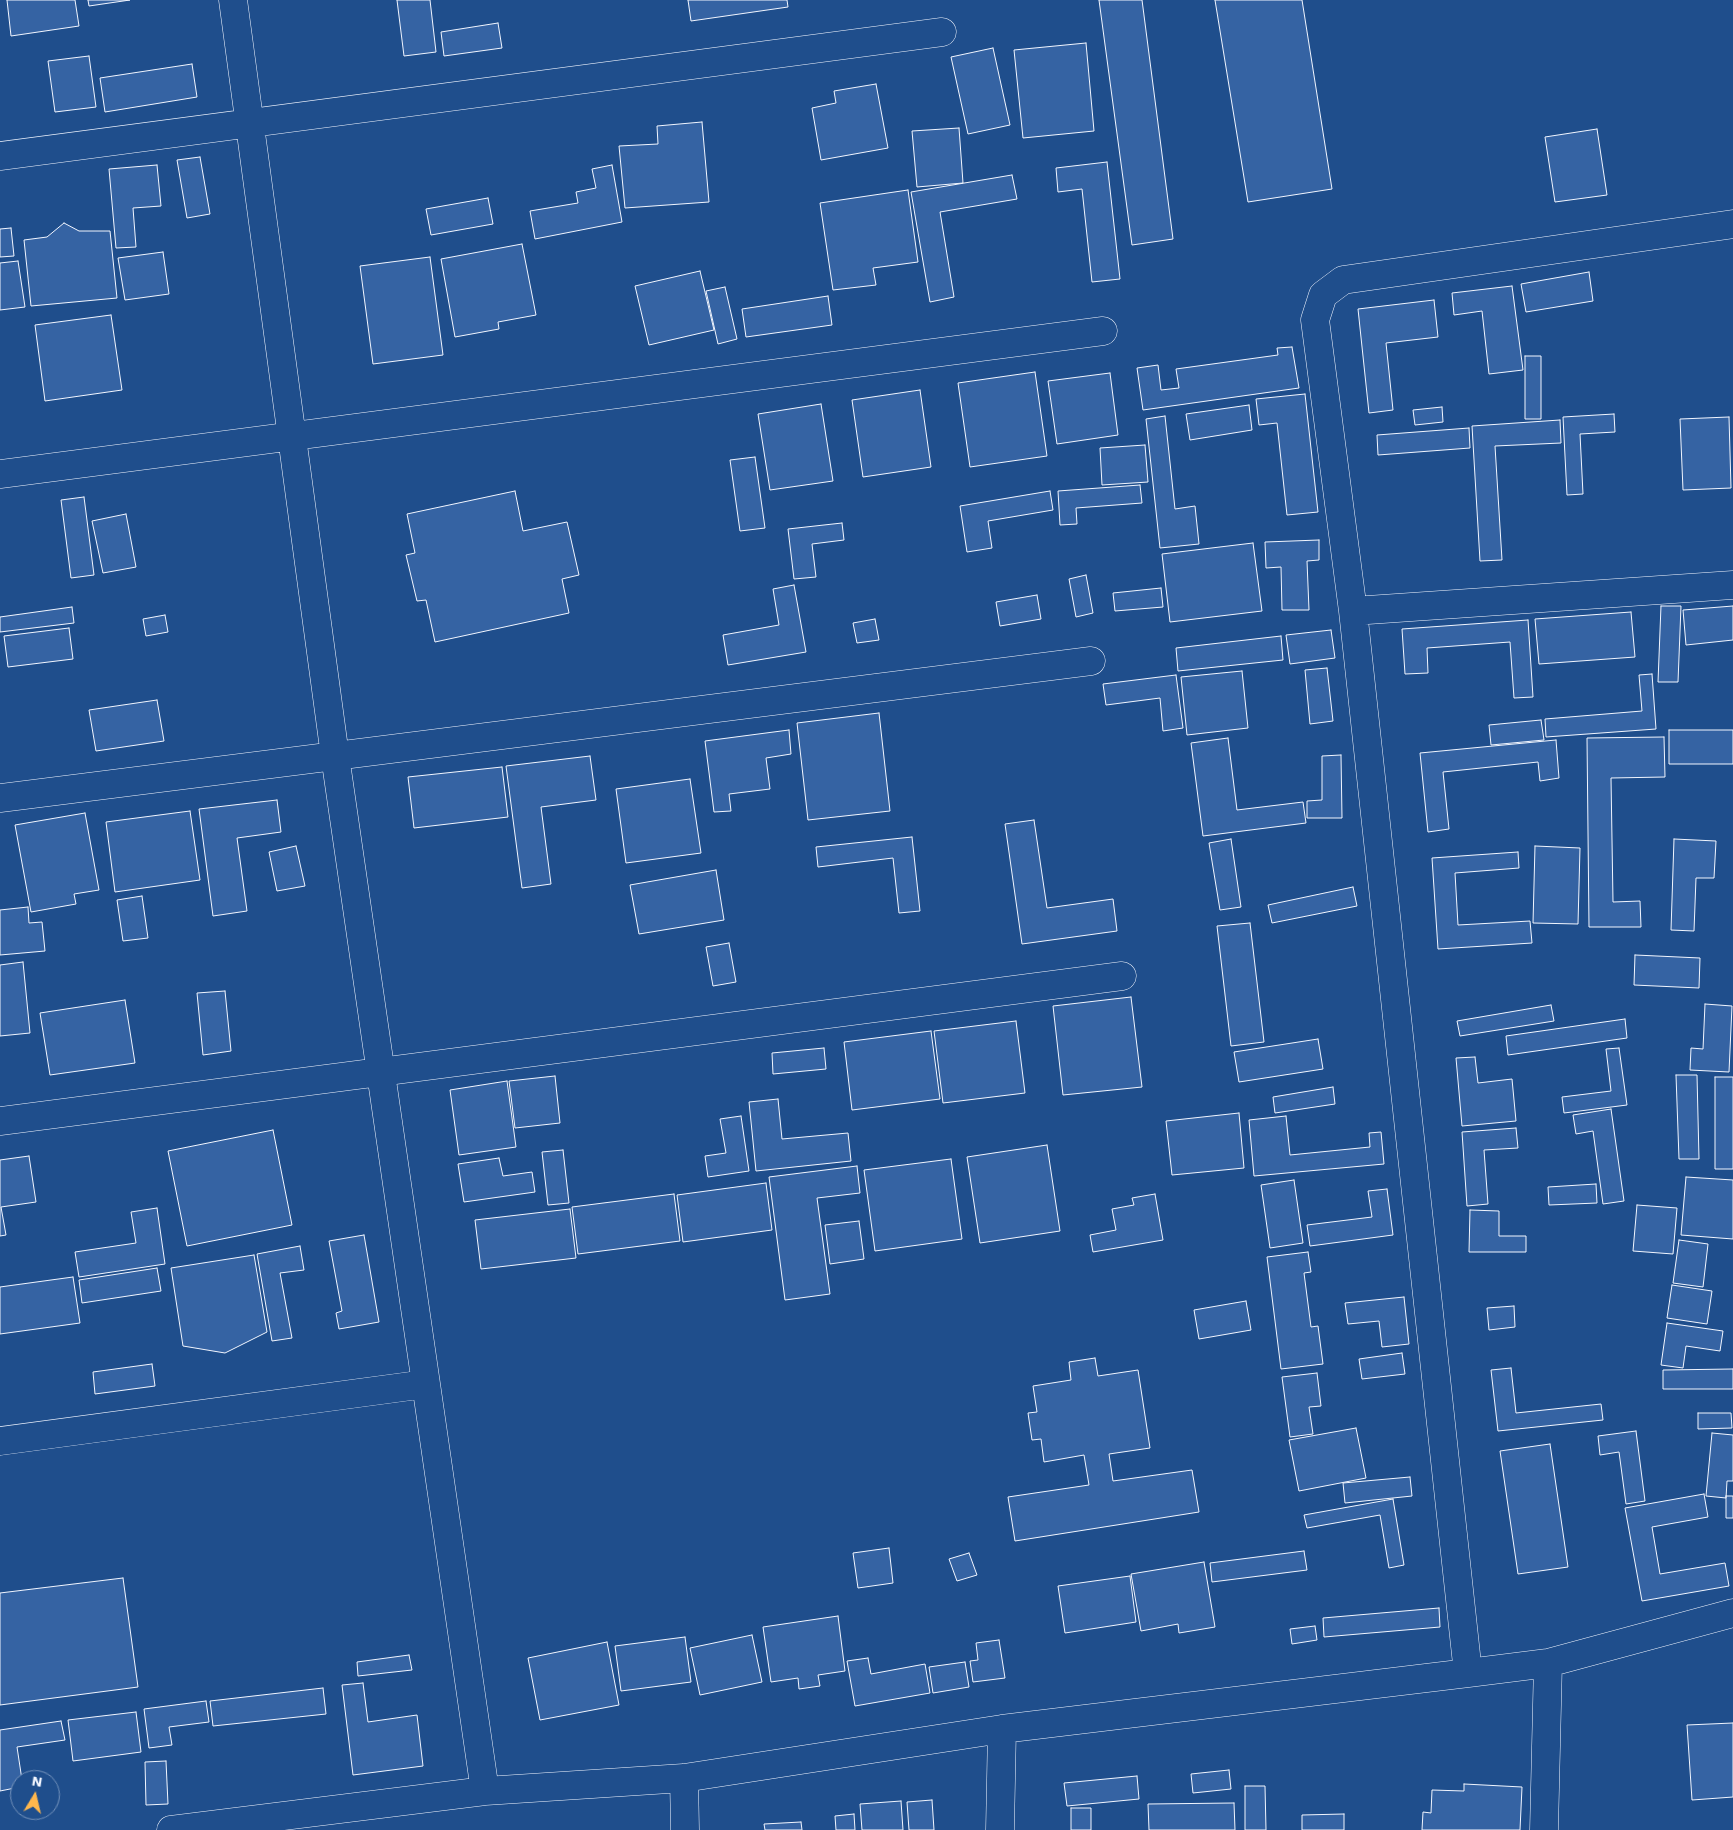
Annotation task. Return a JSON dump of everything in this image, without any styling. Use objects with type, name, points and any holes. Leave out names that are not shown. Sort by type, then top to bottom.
[{"type":"street","points":[[233,0],[335,756],[486,1792]]},
{"type":"street","points":[[0,156],[942,32]]},
{"type":"street","points":[[1468,1673],[1353,611],[1314,320],[1323,295],[1343,280],[1733,224]]},
{"type":"street","points":[[0,474],[1104,331]]},
{"type":"street","points":[[1353,611],[1733,585]]},
{"type":"street","points":[[0,798],[1091,661]]},
{"type":"street","points":[[0,1121],[1122,976]]},
{"type":"street","points":[[0,1441],[426,1384]]},
{"type":"street","points":[[171,1830],[486,1792],[684,1778],[1002,1729],[1548,1662],[1733,1613]]},
{"type":"street","points":[[1544,1830],[1548,1662]]},
{"type":"street","points":[[1000,1830],[1002,1729]]},
{"type":"street","points":[[684,1778],[685,1830]]},
{"type":"building","points":[[7,0],[75,0],[79,26],[11,36]]},
{"type":"building","points":[[88,0],[130,0],[89,6]]},
{"type":"building","points":[[397,0],[430,0],[436,52],[404,56]]},
{"type":"building","points":[[688,0],[787,0],[788,7],[691,21]]},
{"type":"building","points":[[1099,0],[1142,0],[1173,239],[1132,245]]},
{"type":"building","points":[[1215,0],[1302,0],[1332,189],[1248,202]]},
{"type":"building","points":[[498,23],[502,48],[444,56],[441,32]]},
{"type":"building","points":[[1086,43],[1094,131],[1023,138],[1014,50]]},
{"type":"building","points":[[993,48],[1010,125],[968,134],[951,57]]},
{"type":"building","points":[[89,56],[96,107],[55,112],[48,61]]},
{"type":"building","points":[[192,64],[197,97],[105,112],[100,78]]},
{"type":"building","points":[[876,84],[888,148],[821,160],[812,108],[836,103],[834,91]]},
{"type":"building","points":[[702,122],[709,202],[625,208],[619,146],[658,144],[657,126]]},
{"type":"building","points":[[959,128],[963,183],[917,187],[912,131]]},
{"type":"building","points":[[1597,129],[1607,195],[1555,202],[1545,137]]},
{"type":"building","points":[[200,157],[210,214],[187,218],[177,160]]},
{"type":"building","points":[[1107,162],[1120,279],[1092,282],[1082,189],[1058,192],[1056,168]]},
{"type":"building","points":[[157,165],[161,206],[133,208],[136,247],[116,248],[109,169]]},
{"type":"building","points":[[612,165],[622,222],[535,239],[530,211],[578,203],[576,192],[596,188],[592,169]]},
{"type":"building","points":[[1012,175],[1017,199],[940,212],[954,297],[930,302],[911,192]]},
{"type":"building","points":[[908,190],[918,262],[873,268],[876,285],[833,290],[820,203]]},
{"type":"building","points":[[488,198],[493,224],[431,235],[426,209]]},
{"type":"building","points":[[64,223],[79,231],[110,231],[117,298],[31,306],[24,240],[47,237]]},
{"type":"building","points":[[11,228],[14,256],[0,257],[0,229]]},
{"type":"building","points":[[522,244],[536,315],[498,322],[499,329],[455,337],[441,259]]},
{"type":"building","points":[[163,252],[169,294],[125,300],[118,258]]},
{"type":"building","points":[[430,257],[443,355],[373,364],[360,266]]},
{"type":"building","points":[[18,261],[25,307],[0,310],[0,263]]},
{"type":"building","points":[[700,271],[714,330],[649,345],[635,286]]},
{"type":"building","points":[[1589,272],[1593,301],[1526,312],[1521,284]]},
{"type":"building","points":[[1512,286],[1523,370],[1489,374],[1482,311],[1454,315],[1452,293]]},
{"type":"building","points":[[725,287],[737,339],[718,344],[706,291]]},
{"type":"building","points":[[828,296],[832,325],[746,337],[742,309]]},
{"type":"building","points":[[1434,300],[1438,337],[1386,343],[1393,410],[1369,413],[1358,309]]},
{"type":"building","points":[[111,315],[122,390],[45,401],[35,325]]},
{"type":"building","points":[[1292,347],[1299,388],[1143,410],[1137,368],[1158,365],[1161,390],[1179,388],[1176,369],[1278,355],[1277,348]]},
{"type":"building","points":[[1525,356],[1541,356],[1541,419],[1525,419]]},
{"type":"building","points":[[1035,372],[1047,456],[970,467],[958,383]]},
{"type":"building","points":[[1110,373],[1118,435],[1057,444],[1048,381]]},
{"type":"building","points":[[920,390],[931,467],[863,477],[852,400]]},
{"type":"building","points":[[1305,394],[1318,512],[1287,515],[1277,423],[1259,425],[1256,399]]},
{"type":"building","points":[[821,404],[833,481],[770,490],[758,414]]},
{"type":"building","points":[[1249,405],[1252,430],[1190,440],[1186,414]]},
{"type":"building","points":[[1442,407],[1443,422],[1415,425],[1413,410]]},
{"type":"building","points":[[1614,414],[1615,432],[1580,434],[1583,494],[1567,495],[1563,417]]},
{"type":"building","points":[[1165,416],[1175,509],[1195,506],[1199,544],[1160,548],[1146,419]]},
{"type":"building","points":[[1729,417],[1731,488],[1683,490],[1680,419]]},
{"type":"building","points":[[1560,420],[1561,443],[1495,446],[1502,560],[1480,561],[1472,426]]},
{"type":"building","points":[[1469,428],[1470,448],[1378,455],[1377,435]]},
{"type":"building","points":[[1145,445],[1148,482],[1102,485],[1100,448]]},
{"type":"building","points":[[755,457],[765,528],[740,531],[730,460]]},
{"type":"building","points":[[1140,485],[1142,503],[1076,508],[1077,524],[1060,525],[1058,491]]},
{"type":"building","points":[[515,491],[523,531],[567,522],[579,575],[562,579],[569,613],[435,642],[426,600],[417,601],[406,555],[415,553],[407,514]]},
{"type":"building","points":[[1050,491],[1053,510],[988,521],[992,548],[967,552],[960,506]]},
{"type":"building","points":[[84,497],[94,575],[71,578],[61,500]]},
{"type":"building","points":[[126,514],[136,567],[103,573],[92,521]]},
{"type":"building","points":[[842,523],[844,540],[812,544],[816,577],[794,579],[788,529]]},
{"type":"building","points":[[1319,540],[1319,560],[1307,561],[1309,610],[1282,610],[1281,567],[1266,568],[1265,542]]},
{"type":"building","points":[[1253,543],[1262,611],[1170,622],[1162,554]]},
{"type":"building","points":[[1086,575],[1093,613],[1076,617],[1069,579]]},
{"type":"building","points":[[794,585],[806,652],[728,665],[723,635],[779,625],[773,589]]},
{"type":"building","points":[[1161,588],[1163,607],[1115,611],[1113,593]]},
{"type":"building","points":[[1037,595],[1041,619],[1000,626],[996,602]]},
{"type":"building","points":[[1661,606],[1681,606],[1678,682],[1658,682]]},
{"type":"building","points":[[1733,606],[1733,640],[1686,645],[1683,610]]},
{"type":"building","points":[[72,607],[74,623],[0,632],[0,617]]},
{"type":"building","points":[[1631,612],[1635,657],[1539,664],[1535,619]]},
{"type":"building","points":[[165,615],[168,632],[146,636],[143,619]]},
{"type":"building","points":[[875,619],[879,640],[857,643],[853,623]]},
{"type":"building","points":[[1528,620],[1533,697],[1514,698],[1510,642],[1427,648],[1428,673],[1405,674],[1402,629]]},
{"type":"building","points":[[69,628],[73,659],[8,667],[4,636]]},
{"type":"building","points":[[1331,630],[1335,658],[1290,664],[1286,635]]},
{"type":"building","points":[[1281,636],[1283,660],[1178,671],[1176,648]]},
{"type":"building","points":[[1327,668],[1333,721],[1310,724],[1305,670]]},
{"type":"building","points":[[1242,671],[1248,728],[1187,735],[1181,677]]},
{"type":"building","points":[[1652,674],[1656,729],[1546,737],[1545,719],[1642,711],[1639,675]]},
{"type":"building","points":[[1176,675],[1183,728],[1163,731],[1160,698],[1106,705],[1103,684]]},
{"type":"building","points":[[157,700],[164,741],[96,751],[89,710]]},
{"type":"building","points":[[879,713],[890,811],[808,820],[797,723]]},
{"type":"building","points":[[1541,720],[1544,740],[1491,745],[1489,725]]},
{"type":"building","points":[[789,730],[791,754],[766,758],[770,789],[729,794],[731,811],[714,812],[705,741]]},
{"type":"building","points":[[1669,730],[1733,730],[1733,764],[1669,764]]},
{"type":"building","points":[[1664,737],[1665,777],[1611,778],[1613,902],[1640,901],[1641,927],[1589,927],[1587,738]]},
{"type":"building","points":[[1228,738],[1237,810],[1303,802],[1306,823],[1203,836],[1191,743]]},
{"type":"building","points":[[1556,740],[1559,778],[1540,781],[1538,762],[1443,772],[1449,829],[1428,832],[1420,753]]},
{"type":"building","points":[[1341,755],[1342,818],[1307,818],[1307,801],[1322,800],[1322,756]]},
{"type":"building","points":[[590,756],[596,800],[541,807],[551,884],[522,888],[506,766]]},
{"type":"building","points":[[502,767],[508,817],[414,828],[408,777]]},
{"type":"building","points":[[690,779],[701,853],[626,863],[616,789]]},
{"type":"building","points":[[277,800],[281,832],[237,838],[247,911],[213,916],[199,809]]},
{"type":"building","points":[[190,811],[200,880],[115,892],[106,822]]},
{"type":"building","points":[[85,813],[99,890],[74,894],[76,904],[31,912],[15,825]]},
{"type":"building","points":[[1034,820],[1047,908],[1113,899],[1117,931],[1022,944],[1005,824]]},
{"type":"building","points":[[912,837],[920,911],[899,913],[893,858],[818,867],[816,847]]},
{"type":"building","points":[[1231,839],[1241,907],[1220,910],[1209,843]]},
{"type":"building","points":[[1674,839],[1716,841],[1714,878],[1696,878],[1694,931],[1671,930]]},
{"type":"building","points":[[296,846],[305,886],[277,891],[269,852]]},
{"type":"building","points":[[1535,846],[1580,848],[1578,924],[1533,923]]},
{"type":"building","points":[[1518,852],[1519,868],[1455,873],[1458,925],[1530,921],[1532,943],[1438,949],[1432,858]]},
{"type":"building","points":[[716,870],[724,920],[639,934],[630,885]]},
{"type":"building","points":[[1353,887],[1357,906],[1272,923],[1268,905]]},
{"type":"building","points":[[142,896],[148,938],[123,941],[117,900]]},
{"type":"building","points":[[28,907],[29,923],[42,922],[45,951],[0,955],[0,910]]},
{"type":"building","points":[[1250,923],[1264,1042],[1231,1046],[1217,926]]},
{"type":"building","points":[[729,943],[736,982],[713,986],[706,947]]},
{"type":"building","points":[[1635,955],[1700,958],[1699,988],[1634,985]]},
{"type":"building","points":[[23,962],[30,1033],[0,1036],[0,965]]},
{"type":"building","points":[[225,991],[231,1051],[203,1055],[197,993]]},
{"type":"building","points":[[1131,997],[1142,1087],[1063,1095],[1053,1006]]},
{"type":"building","points":[[125,1000],[135,1063],[50,1075],[40,1013]]},
{"type":"building","points":[[1705,1004],[1732,1006],[1729,1072],[1690,1070],[1691,1048],[1703,1049]]},
{"type":"building","points":[[1551,1005],[1554,1021],[1460,1036],[1457,1021]]},
{"type":"building","points":[[1625,1019],[1627,1038],[1508,1055],[1506,1036]]},
{"type":"building","points":[[1016,1021],[1025,1093],[943,1103],[934,1031]]},
{"type":"building","points":[[931,1031],[940,1099],[852,1110],[844,1042]]},
{"type":"building","points":[[1318,1039],[1323,1069],[1239,1082],[1234,1052]]},
{"type":"building","points":[[824,1048],[826,1069],[773,1074],[772,1053]]},
{"type":"building","points":[[1619,1048],[1627,1105],[1564,1113],[1562,1097],[1611,1091],[1606,1049]]},
{"type":"building","points":[[1475,1057],[1478,1083],[1512,1079],[1516,1121],[1462,1126],[1456,1058]]},
{"type":"building","points":[[1676,1075],[1697,1075],[1699,1159],[1679,1159]]},
{"type":"building","points":[[555,1076],[560,1123],[515,1128],[509,1081]]},
{"type":"building","points":[[1715,1077],[1733,1077],[1733,1169],[1715,1169]]},
{"type":"building","points":[[507,1081],[516,1147],[459,1155],[450,1090]]},
{"type":"building","points":[[1333,1087],[1335,1104],[1275,1113],[1273,1097]]},
{"type":"building","points":[[778,1099],[782,1139],[848,1133],[851,1161],[756,1171],[749,1102]]},
{"type":"building","points":[[1611,1109],[1624,1201],[1603,1204],[1593,1131],[1576,1134],[1573,1115]]},
{"type":"building","points":[[1239,1113],[1244,1168],[1172,1175],[1166,1121]]},
{"type":"building","points":[[741,1116],[749,1171],[708,1177],[705,1156],[726,1153],[720,1119]]},
{"type":"building","points":[[1286,1116],[1290,1155],[1370,1147],[1369,1133],[1381,1132],[1384,1164],[1254,1176],[1249,1120]]},
{"type":"building","points":[[1516,1128],[1518,1148],[1484,1150],[1488,1204],[1467,1206],[1462,1132]]},
{"type":"building","points":[[273,1130],[292,1225],[187,1246],[168,1151]]},
{"type":"building","points":[[1047,1145],[1060,1231],[980,1243],[967,1157]]},
{"type":"building","points":[[563,1150],[569,1203],[548,1205],[542,1152]]},
{"type":"building","points":[[29,1156],[36,1202],[1,1207],[6,1235],[0,1236],[0,1160]]},
{"type":"building","points":[[499,1158],[503,1176],[532,1172],[535,1192],[464,1202],[458,1164]]},
{"type":"building","points":[[951,1159],[962,1239],[875,1251],[864,1170]]},
{"type":"building","points":[[857,1166],[860,1193],[817,1198],[830,1294],[785,1300],[769,1177]]},
{"type":"building","points":[[1686,1177],[1733,1180],[1733,1239],[1681,1235]]},
{"type":"building","points":[[1294,1180],[1303,1243],[1270,1248],[1261,1185]]},
{"type":"building","points":[[766,1183],[772,1230],[683,1242],[677,1195]]},
{"type":"building","points":[[1596,1184],[1597,1203],[1549,1205],[1548,1187]]},
{"type":"building","points":[[1387,1189],[1393,1235],[1310,1246],[1307,1225],[1372,1217],[1368,1191]]},
{"type":"building","points":[[674,1194],[680,1241],[578,1254],[572,1207]]},
{"type":"building","points":[[1155,1194],[1163,1240],[1093,1252],[1090,1235],[1116,1230],[1112,1209],[1134,1205],[1132,1198]]},
{"type":"building","points":[[1637,1205],[1677,1208],[1673,1254],[1633,1251]]},
{"type":"building","points":[[157,1208],[165,1264],[79,1277],[75,1252],[136,1243],[131,1212]]},
{"type":"building","points":[[570,1209],[576,1258],[481,1269],[475,1220]]},
{"type":"building","points":[[1470,1210],[1499,1211],[1499,1236],[1526,1236],[1526,1252],[1469,1252]]},
{"type":"building","points":[[859,1221],[864,1259],[830,1264],[825,1225]]},
{"type":"building","points":[[364,1235],[379,1322],[339,1329],[336,1313],[342,1311],[329,1241]]},
{"type":"building","points":[[1679,1240],[1708,1244],[1703,1287],[1673,1283]]},
{"type":"building","points":[[300,1246],[304,1270],[280,1273],[292,1338],[272,1341],[257,1254]]},
{"type":"building","points":[[1308,1252],[1311,1272],[1304,1273],[1311,1327],[1318,1326],[1323,1364],[1281,1369],[1267,1257]]},
{"type":"building","points":[[254,1255],[267,1332],[225,1353],[183,1346],[171,1268]]},
{"type":"building","points":[[157,1268],[161,1291],[82,1303],[79,1280]]},
{"type":"building","points":[[73,1277],[80,1323],[0,1334],[0,1287]]},
{"type":"building","points":[[1672,1285],[1712,1291],[1707,1324],[1667,1318]]},
{"type":"building","points":[[1404,1297],[1409,1344],[1382,1347],[1379,1321],[1348,1324],[1345,1303]]},
{"type":"building","points":[[1246,1301],[1251,1330],[1199,1339],[1194,1310]]},
{"type":"building","points":[[1514,1306],[1515,1327],[1489,1330],[1487,1308]]},
{"type":"building","points":[[1667,1323],[1723,1331],[1720,1351],[1686,1346],[1683,1368],[1661,1365]]},
{"type":"building","points":[[1402,1353],[1405,1374],[1362,1379],[1359,1359]]},
{"type":"building","points":[[1095,1358],[1098,1376],[1138,1370],[1150,1448],[1109,1454],[1113,1481],[1192,1470],[1199,1512],[1015,1541],[1008,1497],[1089,1485],[1084,1455],[1044,1462],[1041,1439],[1032,1440],[1028,1413],[1037,1412],[1033,1386],[1071,1380],[1069,1362]]},
{"type":"building","points":[[152,1364],[155,1386],[95,1394],[93,1372]]},
{"type":"building","points":[[1511,1368],[1516,1413],[1601,1404],[1603,1420],[1498,1431],[1491,1370]]},
{"type":"building","points":[[1733,1369],[1733,1389],[1663,1389],[1663,1370]]},
{"type":"building","points":[[1317,1373],[1321,1406],[1309,1407],[1313,1434],[1290,1437],[1282,1377]]},
{"type":"building","points":[[1698,1413],[1731,1413],[1732,1428],[1698,1429]]},
{"type":"building","points":[[1356,1428],[1366,1478],[1299,1491],[1289,1440]]},
{"type":"building","points":[[1636,1431],[1645,1501],[1626,1504],[1619,1452],[1600,1455],[1598,1436]]},
{"type":"building","points":[[1712,1433],[1733,1435],[1733,1481],[1727,1481],[1726,1498],[1706,1496]]},
{"type":"building","points":[[1550,1444],[1568,1567],[1518,1574],[1500,1451]]},
{"type":"building","points":[[1410,1477],[1412,1496],[1345,1503],[1343,1483]]},
{"type":"building","points":[[1704,1494],[1708,1517],[1652,1527],[1660,1574],[1725,1563],[1729,1586],[1642,1601],[1625,1508]]},
{"type":"building","points":[[1726,1496],[1733,1496],[1733,1518],[1726,1518]]},
{"type":"building","points":[[1393,1499],[1404,1565],[1389,1568],[1380,1515],[1307,1528],[1304,1515]]},
{"type":"building","points":[[889,1548],[893,1583],[858,1588],[853,1553]]},
{"type":"building","points":[[1304,1551],[1307,1570],[1212,1582],[1210,1563]]},
{"type":"building","points":[[969,1553],[977,1575],[957,1581],[949,1559]]},
{"type":"building","points":[[1204,1562],[1215,1627],[1179,1633],[1178,1624],[1141,1631],[1131,1574]]},
{"type":"building","points":[[1130,1576],[1136,1622],[1065,1633],[1058,1586]]},
{"type":"building","points":[[123,1578],[138,1687],[0,1705],[0,1593]]},
{"type":"building","points":[[1439,1608],[1440,1627],[1324,1637],[1323,1618]]},
{"type":"building","points":[[838,1616],[845,1671],[818,1675],[820,1686],[799,1689],[798,1678],[771,1682],[763,1627]]},
{"type":"building","points":[[1315,1626],[1317,1640],[1292,1644],[1290,1629]]},
{"type":"building","points":[[752,1635],[762,1682],[700,1695],[690,1648]]},
{"type":"building","points":[[685,1637],[691,1682],[621,1691],[615,1646]]},
{"type":"building","points":[[999,1640],[1005,1678],[973,1682],[970,1661],[978,1660],[976,1643]]},
{"type":"building","points":[[607,1642],[619,1705],[540,1720],[528,1658]]},
{"type":"building","points":[[409,1655],[412,1670],[358,1676],[357,1662]]},
{"type":"building","points":[[868,1658],[871,1674],[925,1664],[930,1693],[855,1706],[847,1661]]},
{"type":"building","points":[[965,1662],[969,1687],[933,1693],[929,1667]]},
{"type":"building","points":[[363,1683],[368,1722],[417,1715],[423,1766],[353,1775],[342,1685]]},
{"type":"building","points":[[323,1688],[326,1714],[213,1726],[210,1701]]},
{"type":"building","points":[[206,1701],[209,1722],[169,1727],[172,1745],[149,1748],[144,1709]]},
{"type":"building","points":[[136,1712],[141,1752],[73,1761],[68,1720]]},
{"type":"building","points":[[61,1721],[65,1740],[17,1747],[20,1770],[10,1770],[10,1789],[0,1791],[0,1730]]},
{"type":"building","points":[[1733,1723],[1733,1797],[1692,1800],[1687,1725]]},
{"type":"building","points":[[166,1761],[168,1804],[146,1805],[145,1762]]},
{"type":"building","points":[[1229,1770],[1231,1789],[1193,1793],[1191,1774]]},
{"type":"building","points":[[1137,1776],[1139,1799],[1067,1806],[1064,1783]]},
{"type":"building","points":[[1464,1784],[1522,1787],[1520,1830],[1422,1830],[1423,1812],[1431,1813],[1432,1790],[1464,1791]]},
{"type":"building","points":[[1245,1786],[1265,1786],[1266,1830],[1245,1830]]},
{"type":"building","points":[[932,1800],[934,1830],[909,1830],[907,1802]]},
{"type":"building","points":[[901,1801],[903,1830],[862,1830],[860,1804]]},
{"type":"building","points":[[1234,1803],[1235,1830],[1149,1830],[1148,1804]]},
{"type":"building","points":[[1071,1808],[1091,1808],[1091,1830],[1071,1830]]},
{"type":"building","points":[[854,1814],[855,1830],[836,1830],[835,1816]]},
{"type":"building","points":[[1344,1814],[1344,1830],[1302,1830],[1302,1815]]},
{"type":"building","points":[[801,1822],[802,1830],[765,1830],[764,1824]]}]
